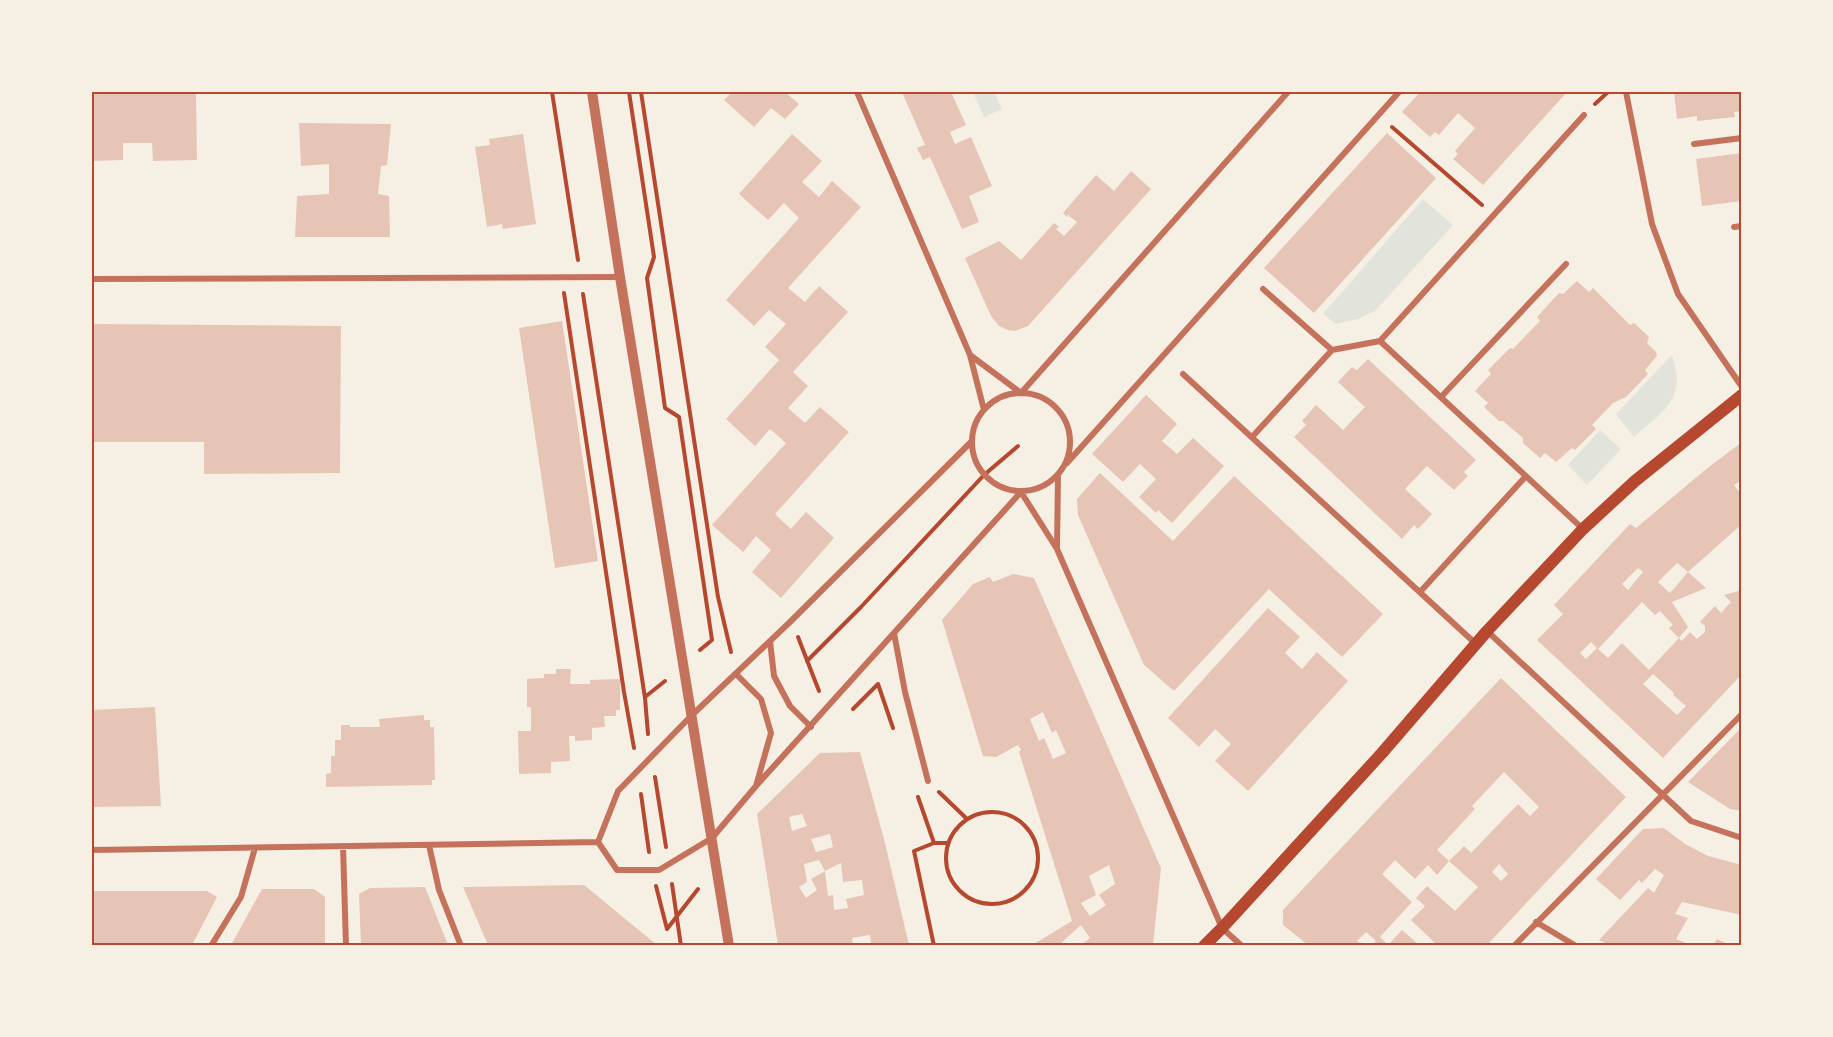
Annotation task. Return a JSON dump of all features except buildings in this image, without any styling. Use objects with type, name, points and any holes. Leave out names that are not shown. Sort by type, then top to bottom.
[{"type":"main road","points":[[1204,945],[1382,753],[1487,631],[1584,529],[1635,481],[1742,395]]},
{"type":"street","points":[[592,92],[729,945]]},
{"type":"street","points":[[857,92],[970,355],[984,410]]},
{"type":"street","points":[[1022,393],[1288,92]]},
{"type":"street","points":[[1067,462],[1071,449],[1066,421],[1048,401],[1035,395],[1022,393],[1007,395],[994,401],[976,422],[972,450],[984,475],[994,484],[1007,490],[1021,492],[1037,489],[1051,482],[1399,92]]},
{"type":"street","points":[[1626,92],[1652,224],[1678,294],[1742,387]]},
{"type":"street","points":[[1252,437],[1332,350],[1380,341],[1584,115]]},
{"type":"street","points":[[1694,144],[1742,138]]},
{"type":"street","points":[[1441,397],[1566,264]]},
{"type":"street","points":[[92,279],[620,277]]},
{"type":"street","points":[[1263,289],[1332,350]]},
{"type":"street","points":[[1380,341],[1584,529]]},
{"type":"street","points":[[970,355],[1022,393]]},
{"type":"street","points":[[1183,374],[1476,644]]},
{"type":"street","points":[[598,842],[618,791],[691,716],[791,621],[972,441]]},
{"type":"street","points":[[1057,549],[1058,475]]},
{"type":"street","points":[[1420,592],[1526,476]]},
{"type":"street","points":[[1021,492],[1057,549],[1222,928],[1242,945]]},
{"type":"street","points":[[598,842],[617,870],[659,870],[712,838],[756,783],[811,727],[1021,492]]},
{"type":"street","points":[[1487,631],[1691,821],[1742,838]]},
{"type":"street","points":[[894,633],[905,692],[928,781]]},
{"type":"street","points":[[770,641],[774,676],[790,706],[811,727]]},
{"type":"street","points":[[736,674],[761,699],[771,733],[756,783]]},
{"type":"street","points":[[1514,945],[1742,714]]},
{"type":"street","points":[[92,850],[598,842]]},
{"type":"street","points":[[429,845],[439,890],[461,945]]},
{"type":"street","points":[[344,846],[346,945]]},
{"type":"street","points":[[211,945],[241,897],[255,848]]},
{"type":"street","points":[[1536,922],[1576,945]]},
{"type":"path","points":[[552,92],[681,945]]},
{"type":"path","points":[[629,92],[654,256],[647,278],[665,408],[679,417],[712,640]]},
{"type":"path","points":[[641,92],[718,597],[736,674]]},
{"type":"path","points":[[1378,114],[1494,215]]},
{"type":"path","points":[[807,661],[984,475],[1018,446]]},
{"type":"path","points":[[791,621],[826,710]]},
{"type":"path","points":[[871,659],[896,737]]},
{"type":"path","points":[[928,781],[967,819]]},
{"type":"path","points":[[915,790],[934,843]]},
{"type":"path","points":[[996,811],[1011,815],[1024,824],[1033,836],[1038,850],[1038,866],[1033,880],[1023,893],[1010,901],[996,904],[980,903],[967,897],[956,886],[948,873],[945,858],[948,843],[956,829],[967,819],[981,812],[996,811]]},
{"type":"path","points":[[934,945],[914,851],[934,843],[948,843]]},
{"type":"shaded area","points":[[973,92],[994,92],[1002,109],[984,117]]},
{"type":"shaded area","points":[[1423,199],[1453,225],[1375,311],[1358,319],[1336,324],[1323,314]]},
{"type":"shaded area","points":[[1672,355],[1677,383],[1670,403],[1634,437],[1616,414]]},
{"type":"shaded area","points":[[1600,430],[1621,449],[1587,485],[1568,465]]}]
